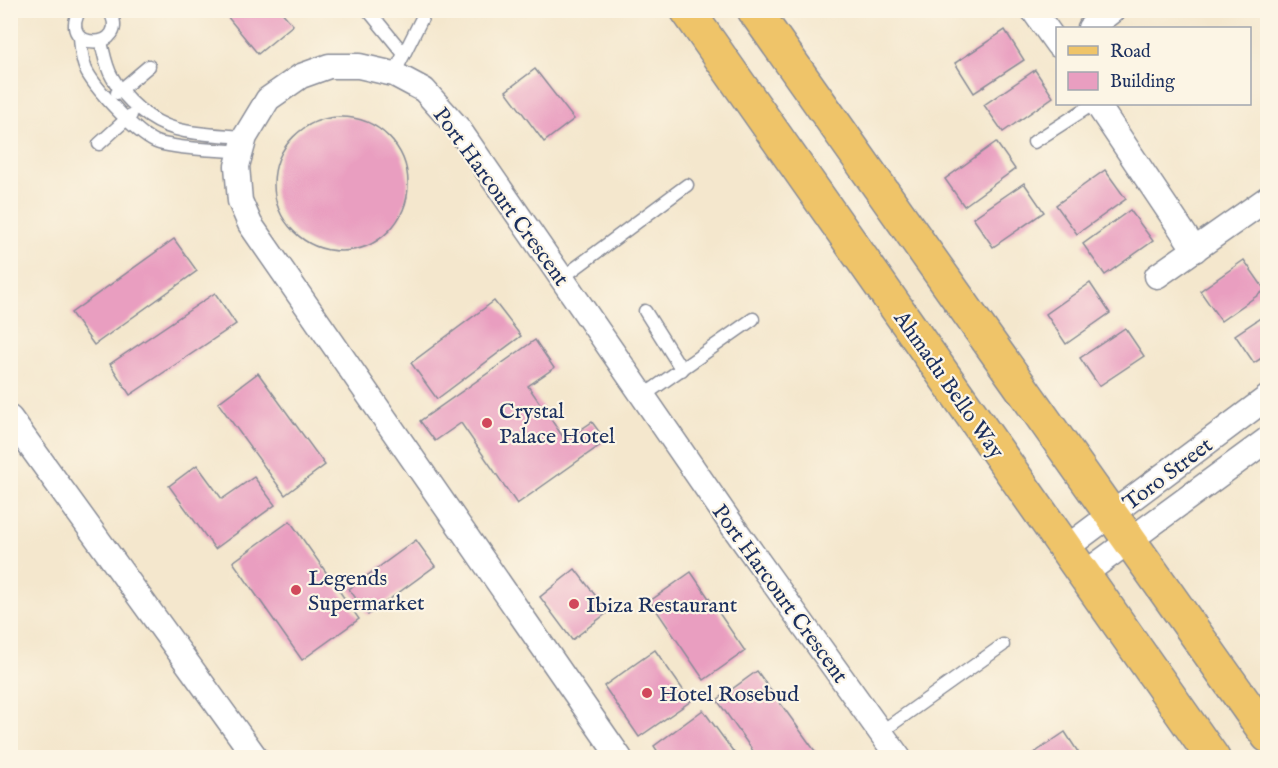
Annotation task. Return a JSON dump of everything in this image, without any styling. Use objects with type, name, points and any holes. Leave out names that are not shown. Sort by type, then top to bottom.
[{"type":"main road","name":"Ahmadu Bello Way","points":[[687,10],[1213,758]]},
{"type":"main road","points":[[754,10],[1129,543],[1268,736]]},
{"type":"street","points":[[1033,10],[1056,42]]},
{"type":"street","points":[[1091,27],[1113,10]]},
{"type":"street","name":"Port Harcourt Crescent","points":[[620,758],[250,224],[240,201],[237,166],[243,145],[268,99],[301,76],[329,66],[399,64],[458,128],[732,525],[899,758]]},
{"type":"street","points":[[1096,105],[1195,250]]},
{"type":"street","points":[[1157,276],[1268,198]]},
{"type":"street","name":"Toro Street","points":[[1066,548],[1268,398]]},
{"type":"street","points":[[10,418],[256,758]]},
{"type":"street","name":"Toro Street","points":[[1084,574],[1266,444]]},
{"type":"lane","points":[[80,10],[75,28],[80,37],[87,72],[126,119],[158,143],[243,145]]},
{"type":"lane","points":[[80,37],[89,42],[100,42],[109,36],[114,28],[114,18],[109,10]]},
{"type":"lane","points":[[368,10],[399,64]]},
{"type":"lane","points":[[399,64],[426,10]]},
{"type":"lane","points":[[100,42],[107,66],[121,90],[138,108],[166,126],[243,145]]},
{"type":"lane","points":[[108,99],[149,66]]},
{"type":"lane","points":[[1034,142],[1093,105]]},
{"type":"lane","points":[[99,144],[138,108]]},
{"type":"lane","points":[[562,278],[687,185]]},
{"type":"lane","points":[[645,311],[682,370]]},
{"type":"lane","points":[[643,396],[753,319]]},
{"type":"lane","points":[[880,732],[1003,645]]},
{"type":"building","points":[[222,10],[280,10],[293,25],[258,54]]},
{"type":"building","points":[[1005,30],[1024,60],[974,93],[955,63]]},
{"type":"building","points":[[535,69],[574,119],[544,142],[506,91]]},
{"type":"building","points":[[1035,70],[1053,97],[1003,132],[984,105]]},
{"type":"building","points":[[341,117],[367,122],[389,136],[403,158],[408,184],[403,210],[389,232],[367,246],[341,251],[315,246],[293,232],[279,210],[274,184],[279,158],[293,136],[315,122]]},
{"type":"building","points":[[996,142],[1015,169],[964,206],[945,179]]},
{"type":"building","points":[[1105,170],[1126,199],[1077,234],[1056,205]]},
{"type":"building","points":[[1024,183],[1044,212],[993,247],[973,218]]},
{"type":"building","points":[[1130,210],[1153,241],[1105,275],[1083,244]]},
{"type":"building","points":[[174,239],[197,271],[94,345],[71,313]]},
{"type":"building","points":[[1244,260],[1265,290],[1221,321],[1200,291]]},
{"type":"building","points":[[1090,283],[1110,313],[1066,344],[1046,314]]},
{"type":"building","points":[[215,293],[236,324],[130,395],[110,364]]},
{"type":"building","points":[[494,301],[521,336],[437,399],[411,363]]},
{"type":"building","points":[[1268,313],[1268,354],[1254,363],[1235,335]]},
{"type":"building","points":[[1125,328],[1144,356],[1099,386],[1080,358]]},
{"type":"building","name":"Crystal Palace Hotel","points":[[535,340],[554,368],[528,386],[565,440],[592,422],[606,441],[517,504],[461,423],[435,441],[420,421]]},
{"type":"building","points":[[258,373],[325,465],[285,495],[218,403]]},
{"type":"building","points":[[197,465],[222,499],[254,477],[275,505],[215,549],[169,486]]},
{"type":"building","name":"Legends Supermarket","points":[[290,521],[359,619],[302,660],[233,562]]},
{"type":"building","points":[[416,540],[435,566],[368,615],[349,589]]},
{"type":"building","name":"Ibiza Restaurant","points":[[575,569],[608,612],[572,640],[540,597]]},
{"type":"building","name":"Hotel Rosebud","points":[[691,572],[745,651],[704,680],[650,601]]},
{"type":"building","name":"Hotel Rosebud","points":[[655,650],[691,701],[639,737],[604,686]]},
{"type":"building","points":[[757,671],[820,758],[758,758],[717,700]]},
{"type":"building","points":[[703,710],[738,758],[662,758],[654,746]]},
{"type":"building","points":[[1065,732],[1082,758],[1027,758]]},
{"type":"place","name":"Crystal Palace Hotel","points":[[487,423]]},
{"type":"place","name":"Legends Supermarket","points":[[296,590]]},
{"type":"place","name":"Ibiza Restaurant","points":[[574,604]]},
{"type":"place","name":"Hotel Rosebud","points":[[647,693]]}]
